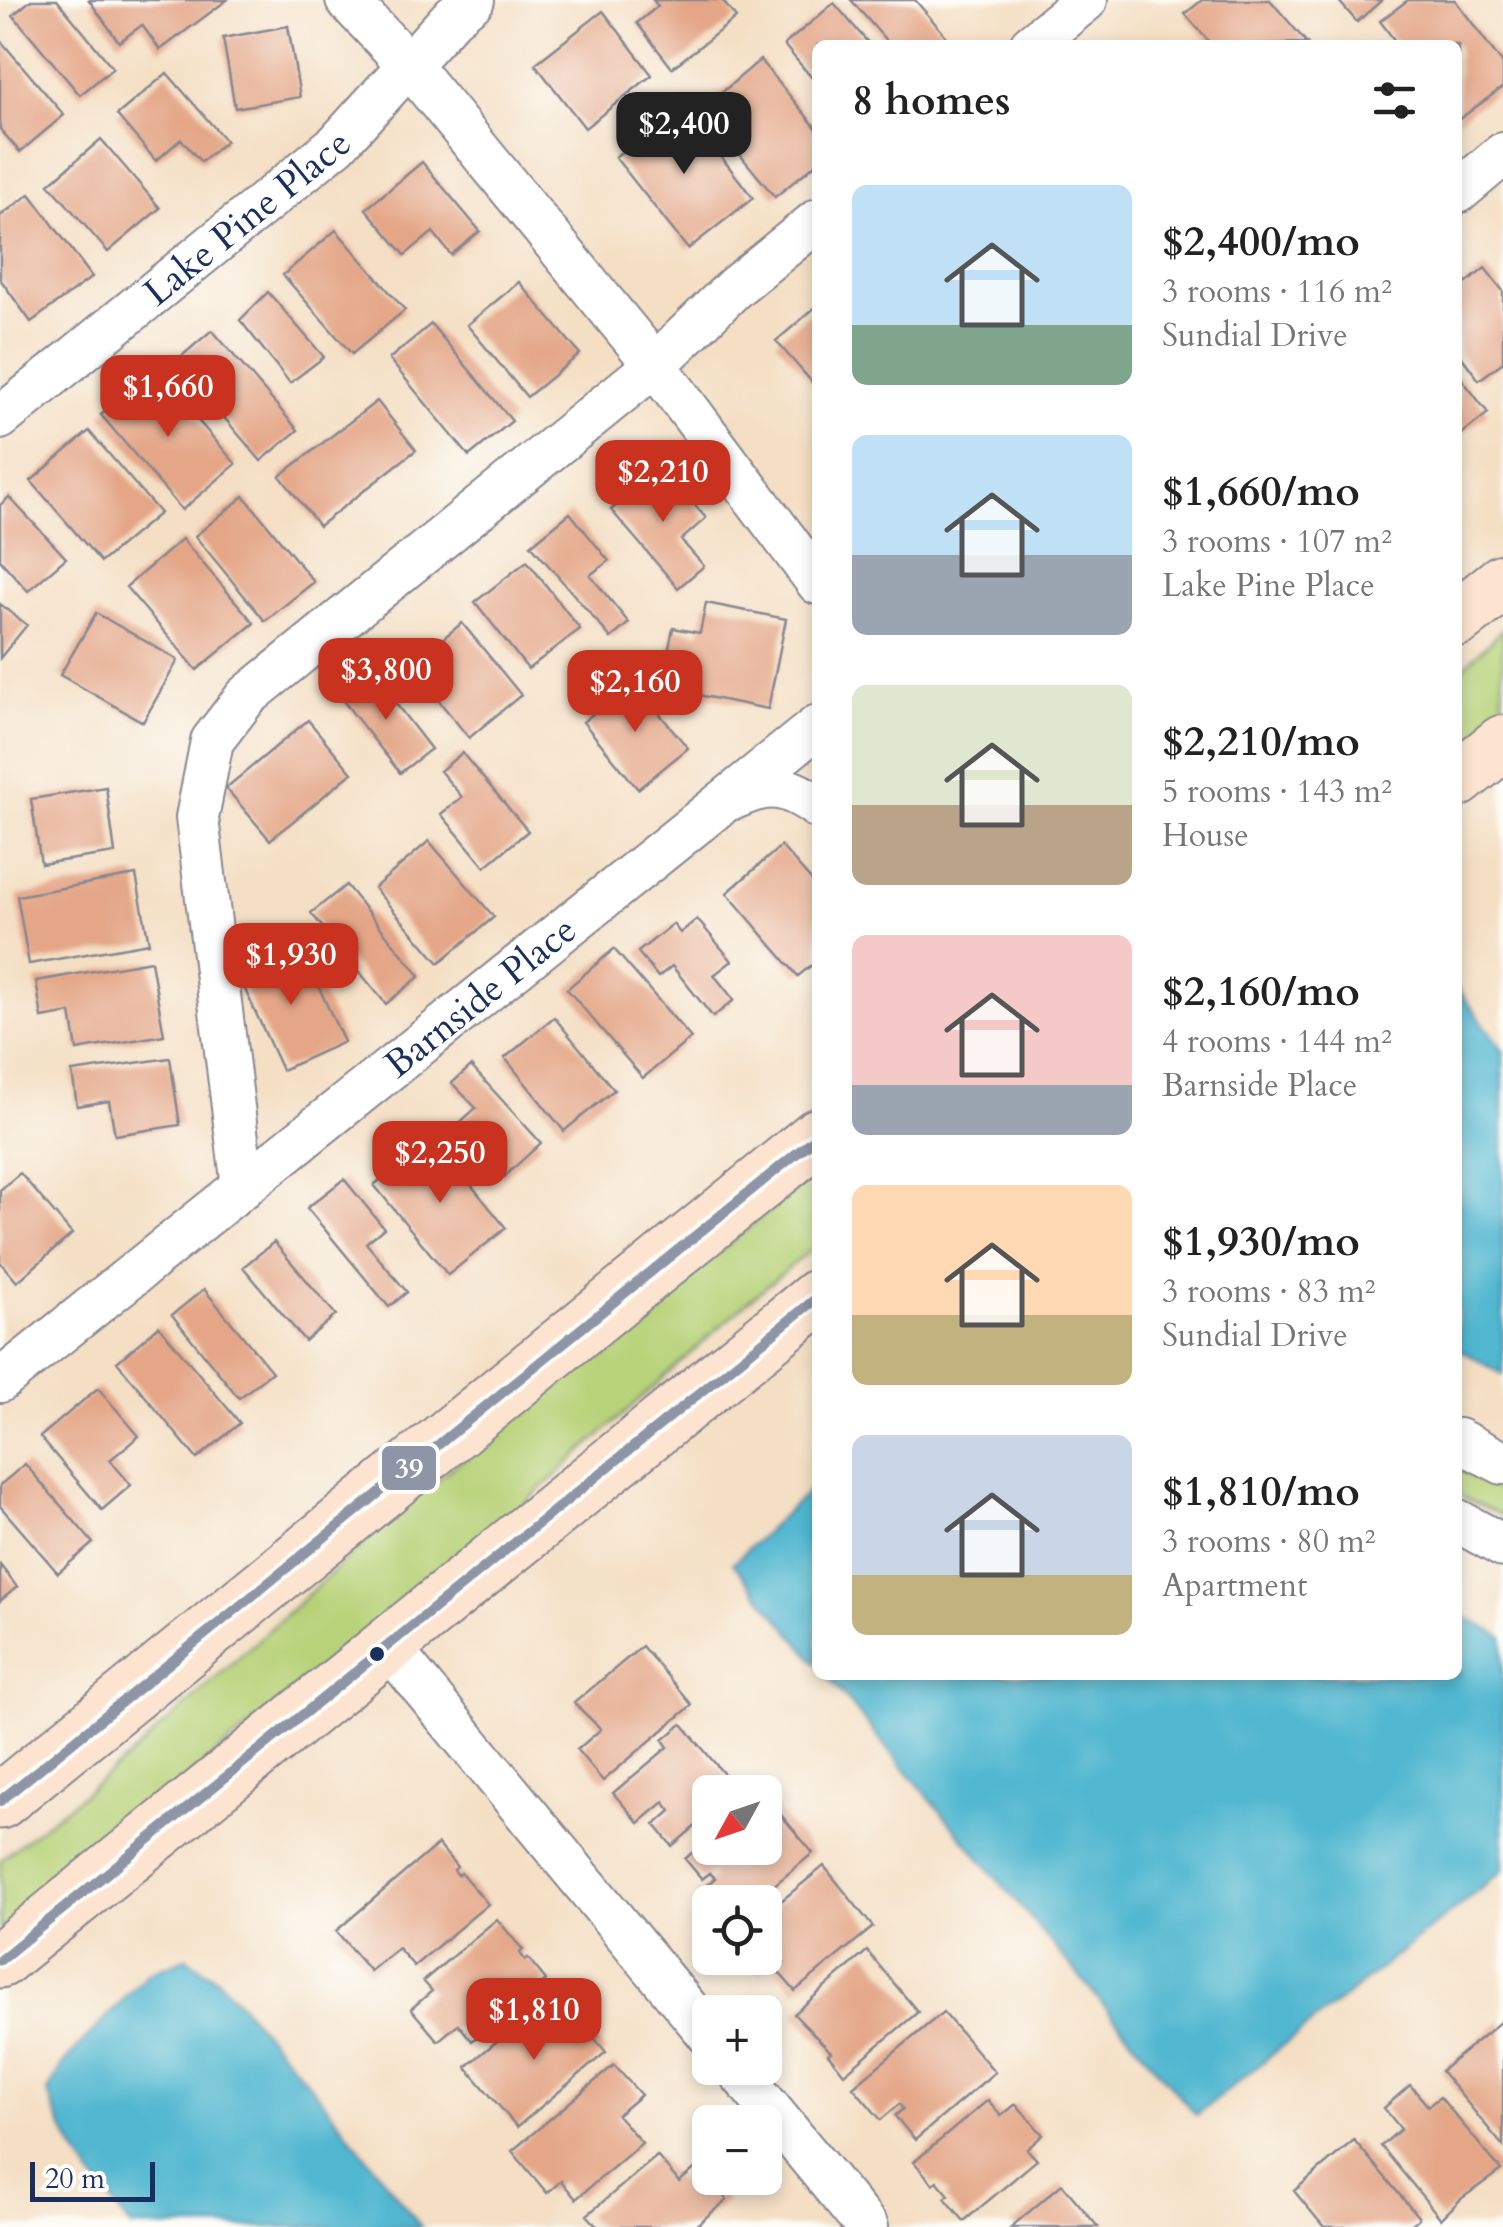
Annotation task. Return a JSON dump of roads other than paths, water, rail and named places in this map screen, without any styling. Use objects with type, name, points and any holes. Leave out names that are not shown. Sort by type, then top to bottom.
[{"type":"main road","points":[[1462,615],[1503,582]]},
{"type":"main road","points":[[1462,776],[1503,742]]},
{"type":"main road","points":[[0,1801],[812,1141]]},
{"type":"main road","points":[[0,1960],[812,1302]]},
{"type":"street","points":[[346,0],[410,66],[655,366],[812,574]]},
{"type":"street","name":"Lake Pine Place","points":[[0,418],[336,144],[453,16],[473,0]]},
{"type":"street","points":[[1037,40],[1086,0]]},
{"type":"street","points":[[1462,189],[1503,154]]},
{"type":"street","points":[[243,1186],[197,818],[212,741],[246,697],[655,366],[735,287],[812,225]]},
{"type":"street","name":"Barnside Place","points":[[0,1380],[812,731]]},
{"type":"street","points":[[715,807],[758,787],[790,789],[812,803]]},
{"type":"street","points":[[1462,1442],[1503,1463]]},
{"type":"street","points":[[1462,1523],[1503,1546]]},
{"type":"street","points":[[388,1646],[692,2014]]},
{"type":"street","points":[[750,2085],[867,2227]]},
{"type":"water","points":[[1462,994],[1503,1050],[1503,1375],[1462,1350]]},
{"type":"water","points":[[812,1488],[812,1658],[733,1563]]},
{"type":"water","points":[[1462,1615],[1503,1637],[1503,1871],[1196,2115],[830,1680],[1462,1680]]},
{"type":"water","points":[[186,1958],[219,1980],[316,2092],[421,2227],[132,2227],[73,2146],[48,2092],[62,2065],[148,1973]]}]
